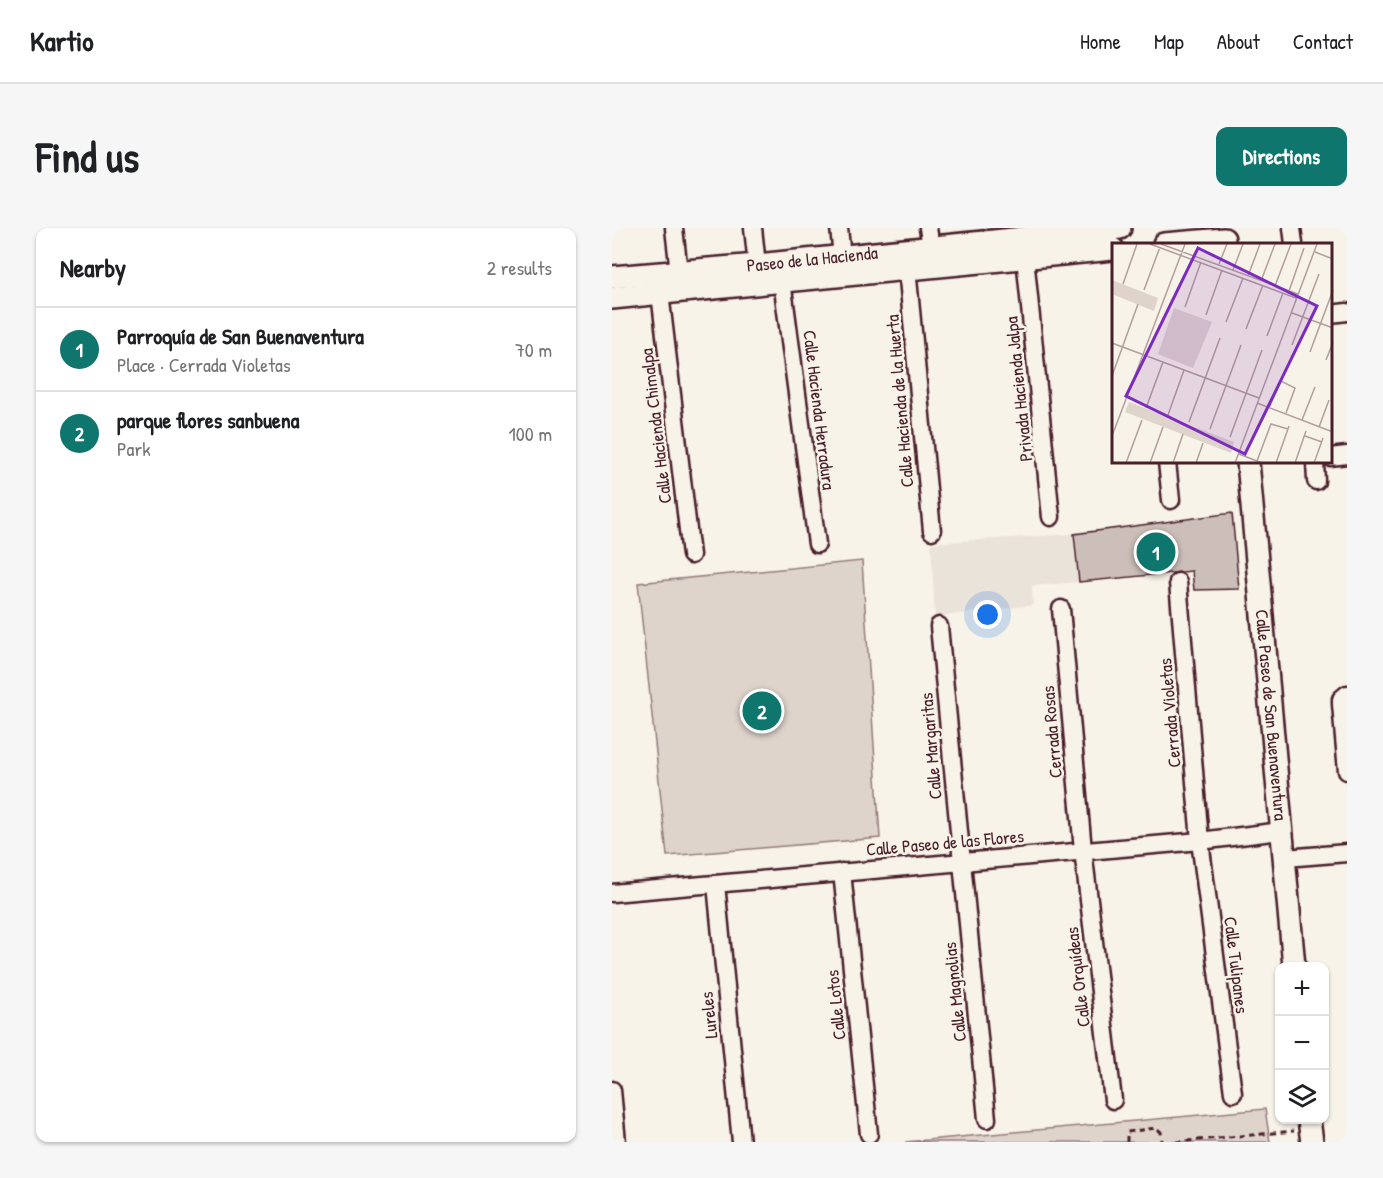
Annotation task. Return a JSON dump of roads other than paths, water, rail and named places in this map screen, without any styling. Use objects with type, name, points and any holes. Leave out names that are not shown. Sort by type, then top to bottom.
[{"type":"main road","name":"Paseo de la Hacienda","points":[[612,277],[842,256],[929,238],[1120,228]]},
{"type":"main road","points":[[1173,243],[1224,237]]},
{"type":"main road","name":"Paseo de la Hacienda","points":[[612,298],[1112,249]]},
{"type":"main road","name":"Calle Paseo de San Buenaventura","points":[[1248,464],[1294,962]]},
{"type":"street","points":[[674,228],[679,272]]},
{"type":"street","points":[[753,228],[757,265]]},
{"type":"street","points":[[839,228],[842,256]]},
{"type":"street","points":[[1292,228],[1293,243]]},
{"type":"street","name":"Privada Hacienda Jalpa","points":[[1025,257],[1051,516]]},
{"type":"street","name":"Calle Hacienda de la Huerta","points":[[907,268],[932,531]]},
{"type":"street","name":"Calle Hacienda Herradura","points":[[782,281],[817,544]]},
{"type":"street","name":"Calle Hacienda Chimalpa","points":[[660,293],[692,555]]},
{"type":"street","points":[[1332,314],[1347,312]]},
{"type":"street","points":[[1332,457],[1347,455]]},
{"type":"street","points":[[1167,464],[1172,500]]},
{"type":"street","points":[[1315,464],[1316,481]]},
{"type":"street","name":"Cerrada Violetas","points":[[1178,582],[1200,841]]},
{"type":"street","name":"Cerrada Rosas","points":[[1061,609],[1083,850]]},
{"type":"street","name":"Calle Margaritas","points":[[939,626],[961,861]]},
{"type":"street","points":[[1347,694],[1341,699],[1341,704],[1347,771]]},
{"type":"street","name":"Calle Paseo de las Flores","points":[[612,893],[1200,841],[1281,831]]},
{"type":"street","name":"Calle Tulipanes","points":[[1200,841],[1233,1093]]},
{"type":"street","name":"Calle Orquídeas","points":[[1083,850],[1113,1100]]},
{"type":"street","points":[[1285,858],[1347,853]]},
{"type":"street","name":"Calle Magnolias","points":[[961,861],[987,1119]]},
{"type":"street","name":"Calle Lotos","points":[[842,872],[869,1134]]},
{"type":"street","name":"Lureles","points":[[716,884],[741,1142]]},
{"type":"street","points":[[612,1090],[617,1142]]},
{"type":"place","name":"Parroquía de San Buenaventura","points":[[1156,552]]},
{"type":"place","name":"parque flores sanbuena","points":[[762,711]]}]
